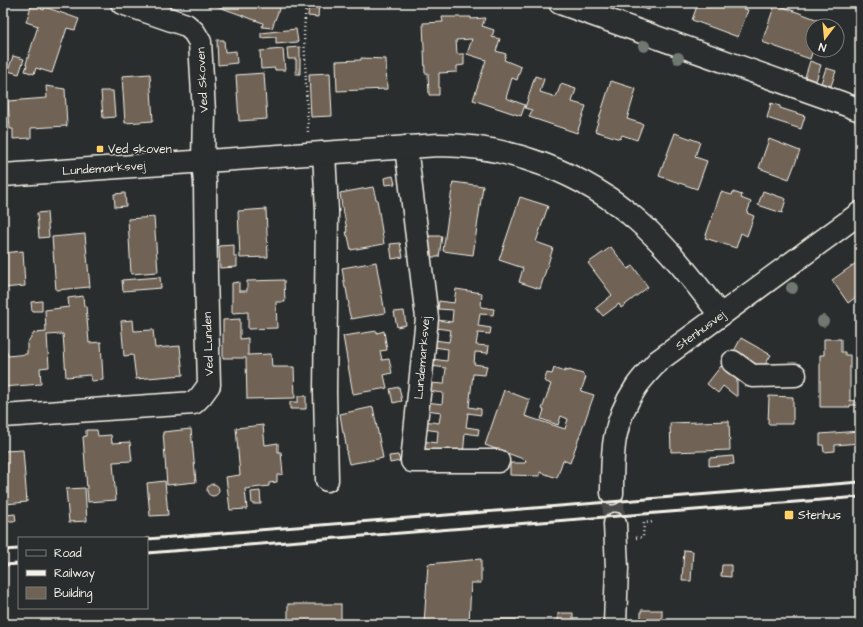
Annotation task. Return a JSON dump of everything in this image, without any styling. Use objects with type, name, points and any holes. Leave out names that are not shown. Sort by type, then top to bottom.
[{"type":"street","name":"Ved Skoven","points":[[122,3],[186,25],[194,32],[200,42],[204,112],[203,161]]},
{"type":"street","points":[[560,3],[860,110]]},
{"type":"street","name":"Lundemarksvej","points":[[3,175],[406,147],[457,146],[510,154],[557,170],[616,203],[646,228],[681,265],[720,315]]},
{"type":"street","name":"Lundemarksvej","points":[[406,147],[427,318],[412,461],[498,461]]},
{"type":"street","points":[[316,153],[327,211],[325,392],[327,480]]},
{"type":"street","name":"Ved Lunden","points":[[3,416],[194,402],[201,396],[209,385],[205,183],[203,161]]},
{"type":"street","name":"Stenhusvej","points":[[612,493],[612,456],[616,427],[630,396],[637,385],[658,361],[860,213]]},
{"type":"street","points":[[732,362],[752,376],[795,375]]},
{"type":"street","points":[[615,524],[617,568],[615,624]]},
{"type":"path","points":[[306,3],[304,33],[316,153]]},
{"type":"building","points":[[32,3],[43,3],[41,9],[44,10],[45,7],[79,19],[75,30],[67,28],[52,73],[36,68],[34,74],[25,71],[38,26],[26,22]]},
{"type":"building","points":[[201,3],[281,4],[272,28],[262,27],[263,23],[211,4],[210,7]]},
{"type":"building","points":[[309,3],[319,3],[318,17],[308,16]]},
{"type":"building","points":[[629,3],[652,3],[649,10]]},
{"type":"building","points":[[698,3],[727,3],[748,10],[738,37],[692,20]]},
{"type":"building","points":[[775,4],[813,18],[805,18],[805,57],[762,42]]},
{"type":"building","points":[[442,17],[471,17],[471,19],[485,18],[482,26],[494,30],[492,37],[500,39],[496,51],[506,54],[504,60],[521,67],[517,80],[512,78],[506,98],[525,105],[521,116],[473,100],[486,60],[467,54],[472,39],[456,40],[457,54],[464,54],[464,65],[457,66],[457,72],[439,73],[439,95],[429,95],[428,73],[425,73],[423,23],[443,22]]},
{"type":"building","points":[[296,29],[298,42],[276,44],[276,37],[261,38],[261,33]]},
{"type":"building","points":[[217,40],[224,40],[225,52],[236,51],[237,63],[218,65]]},
{"type":"building","points":[[300,47],[300,74],[296,74],[296,59],[288,59],[287,48]]},
{"type":"building","points":[[283,49],[285,70],[275,70],[275,68],[261,69],[260,51]]},
{"type":"building","points":[[13,56],[24,59],[19,74],[8,71]]},
{"type":"building","points":[[361,58],[386,59],[387,89],[337,91],[336,61],[361,60]]},
{"type":"building","points":[[810,61],[821,65],[816,81],[805,77]]},
{"type":"building","points":[[826,68],[836,71],[831,86],[821,83]]},
{"type":"building","points":[[264,73],[267,119],[239,121],[236,75]]},
{"type":"building","points":[[330,73],[332,116],[311,117],[309,74]]},
{"type":"building","points":[[150,74],[153,121],[125,123],[122,76]]},
{"type":"building","points":[[535,76],[544,79],[540,92],[556,97],[561,84],[576,89],[572,102],[586,106],[577,133],[529,117],[532,110],[525,108]]},
{"type":"building","points":[[611,81],[636,89],[627,119],[643,124],[637,140],[622,135],[620,139],[595,131]]},
{"type":"building","points":[[3,82],[5,82],[6,111],[3,111]]},
{"type":"building","points":[[46,86],[65,89],[67,126],[31,128],[31,138],[13,139],[13,129],[10,129],[8,101],[47,98]]},
{"type":"building","points":[[101,91],[113,91],[115,117],[103,118]]},
{"type":"building","points":[[771,103],[780,106],[780,108],[805,116],[801,129],[767,118]]},
{"type":"building","points":[[675,133],[700,142],[695,157],[707,161],[697,189],[659,176]]},
{"type":"building","points":[[769,139],[800,151],[789,179],[759,168]]},
{"type":"building","points":[[393,176],[395,184],[385,185],[384,178]]},
{"type":"building","points":[[453,182],[483,186],[473,255],[443,251]]},
{"type":"building","points":[[373,187],[377,199],[384,244],[351,250],[346,231],[340,193]]},
{"type":"building","points":[[763,191],[786,199],[782,213],[758,205]]},
{"type":"building","points":[[721,192],[732,195],[733,192],[742,195],[741,198],[751,202],[747,213],[754,216],[747,236],[741,233],[736,248],[705,238]]},
{"type":"building","points":[[125,193],[126,206],[115,207],[114,194]]},
{"type":"building","points":[[520,197],[548,206],[536,242],[553,248],[540,289],[519,282],[523,268],[499,260]]},
{"type":"building","points":[[266,209],[268,257],[240,258],[238,211]]},
{"type":"building","points":[[47,212],[49,237],[39,238],[37,213]]},
{"type":"building","points":[[154,217],[158,272],[131,274],[128,219]]},
{"type":"building","points":[[85,234],[90,287],[56,290],[52,237]]},
{"type":"building","points":[[425,236],[442,236],[439,257],[425,257]]},
{"type":"building","points":[[400,243],[403,257],[392,259],[390,244]]},
{"type":"building","points":[[234,245],[234,257],[237,257],[237,267],[220,268],[219,246]]},
{"type":"building","points":[[611,247],[628,269],[633,266],[648,287],[621,308],[619,304],[603,316],[596,308],[612,295],[588,263]]},
{"type":"building","points":[[23,251],[25,286],[3,288],[3,253]]},
{"type":"building","points":[[376,262],[385,313],[351,319],[342,268]]},
{"type":"building","points":[[856,263],[860,269],[860,294],[848,303],[832,280]]},
{"type":"building","points":[[160,277],[161,288],[123,291],[122,280]]},
{"type":"building","points":[[284,280],[285,302],[276,302],[277,328],[248,329],[248,312],[232,313],[232,283],[239,282],[239,291],[247,291],[247,281]]},
{"type":"building","points":[[456,289],[482,293],[481,307],[494,309],[493,315],[480,314],[478,326],[491,328],[490,334],[478,333],[476,345],[489,346],[488,353],[475,352],[474,364],[487,366],[485,375],[473,374],[469,407],[481,409],[481,415],[468,413],[466,427],[479,429],[478,435],[465,433],[463,456],[421,449],[422,441],[437,443],[438,431],[423,429],[424,421],[439,423],[441,412],[426,410],[427,402],[442,404],[443,393],[428,391],[429,383],[444,384],[446,368],[431,366],[432,359],[447,361],[448,349],[434,347],[434,340],[449,342],[451,330],[436,328],[437,320],[452,322],[453,310],[438,309],[439,301],[454,303]]},
{"type":"building","points":[[83,296],[84,306],[86,306],[89,343],[101,342],[103,380],[91,381],[90,375],[66,377],[63,334],[47,335],[49,367],[40,368],[41,384],[3,387],[3,349],[6,349],[8,356],[27,354],[27,343],[34,333],[46,332],[45,310],[69,307],[68,298]]},
{"type":"building","points":[[42,301],[42,311],[32,311],[31,302]]},
{"type":"building","points":[[404,311],[406,325],[397,327],[394,312]]},
{"type":"building","points":[[240,319],[240,339],[248,338],[248,355],[271,354],[272,367],[294,367],[295,398],[247,399],[246,358],[223,358],[223,320]]},
{"type":"building","points":[[133,320],[134,331],[153,330],[155,348],[180,346],[183,375],[136,379],[133,355],[124,356],[121,321]]},
{"type":"building","points":[[377,331],[377,333],[384,331],[387,350],[380,351],[382,360],[389,359],[392,373],[384,375],[387,388],[353,394],[343,336]]},
{"type":"building","points":[[741,338],[771,355],[763,368],[734,351]]},
{"type":"building","points":[[824,339],[841,339],[841,352],[845,352],[845,355],[850,355],[850,401],[858,400],[858,405],[850,405],[850,407],[820,407],[820,355],[824,355]]},
{"type":"building","points":[[721,366],[737,378],[737,397],[723,386],[718,393],[707,384]]},
{"type":"building","points":[[554,368],[565,372],[565,370],[569,370],[583,374],[586,377],[581,391],[594,395],[570,463],[563,460],[557,478],[540,472],[540,476],[510,475],[510,463],[525,463],[526,460],[485,445],[504,390],[530,400],[525,416],[565,429],[568,419],[561,416],[558,425],[541,419],[544,410],[542,409],[551,384],[544,381],[547,373],[552,374]]},
{"type":"building","points":[[399,387],[402,401],[393,403],[390,389]]},
{"type":"building","points":[[298,396],[306,396],[306,409],[290,409],[290,402],[298,402]]},
{"type":"building","points":[[769,396],[793,397],[793,424],[768,424]]},
{"type":"building","points":[[373,407],[383,458],[349,464],[340,414]]},
{"type":"building","points":[[729,421],[730,450],[671,452],[670,423]]},
{"type":"building","points":[[263,425],[265,445],[278,443],[278,452],[281,452],[283,474],[277,475],[277,482],[269,483],[269,486],[245,489],[247,509],[230,510],[226,477],[240,475],[236,428]]},
{"type":"building","points":[[191,429],[196,482],[167,485],[163,432]]},
{"type":"building","points":[[86,430],[97,430],[98,436],[111,435],[112,443],[130,442],[132,461],[113,462],[116,500],[88,502],[83,437],[86,436]]},
{"type":"building","points":[[860,431],[860,443],[835,445],[835,451],[824,452],[823,445],[820,445],[820,434]]},
{"type":"building","points":[[23,450],[27,502],[5,504],[6,515],[15,514],[16,521],[7,521],[7,523],[3,523],[3,451]]},
{"type":"building","points":[[398,455],[400,461],[390,463],[389,456]]},
{"type":"building","points":[[733,456],[734,464],[709,466],[709,458]]},
{"type":"building","points":[[165,481],[168,515],[150,516],[147,483]]},
{"type":"building","points":[[215,484],[218,485],[218,495],[211,496],[208,495],[207,488],[208,485]]},
{"type":"building","points":[[85,488],[87,521],[69,522],[66,489]]},
{"type":"building","points":[[260,491],[261,504],[252,504],[251,492]]},
{"type":"building","points":[[684,550],[693,551],[691,581],[682,581]]},
{"type":"building","points":[[481,559],[481,583],[471,583],[469,624],[424,624],[428,564]]},
{"type":"building","points":[[722,565],[731,565],[731,577],[721,576]]},
{"type":"building","points":[[288,604],[341,604],[341,624],[288,624]]},
{"type":"building","points":[[641,610],[662,610],[662,621],[672,621],[672,624],[638,624],[638,621],[641,621]]},
{"type":"building","points":[[558,613],[573,613],[573,621],[579,621],[579,624],[544,624],[544,621],[558,621]]},
{"type":"building","points":[[496,619],[518,619],[518,624],[496,624]]},
{"type":"tunnel","points":[[612,493],[615,524]]},
{"type":"railway","points":[[148,539],[860,482]]},
{"type":"railway","points":[[148,553],[860,497]]},
{"type":"railway","points":[[3,550],[18,549]]},
{"type":"railway","points":[[3,565],[18,564]]},
{"type":"place","name":"Ved skoven","points":[[100,149]]},
{"type":"place","name":"Stenhus","points":[[789,515]]}]
